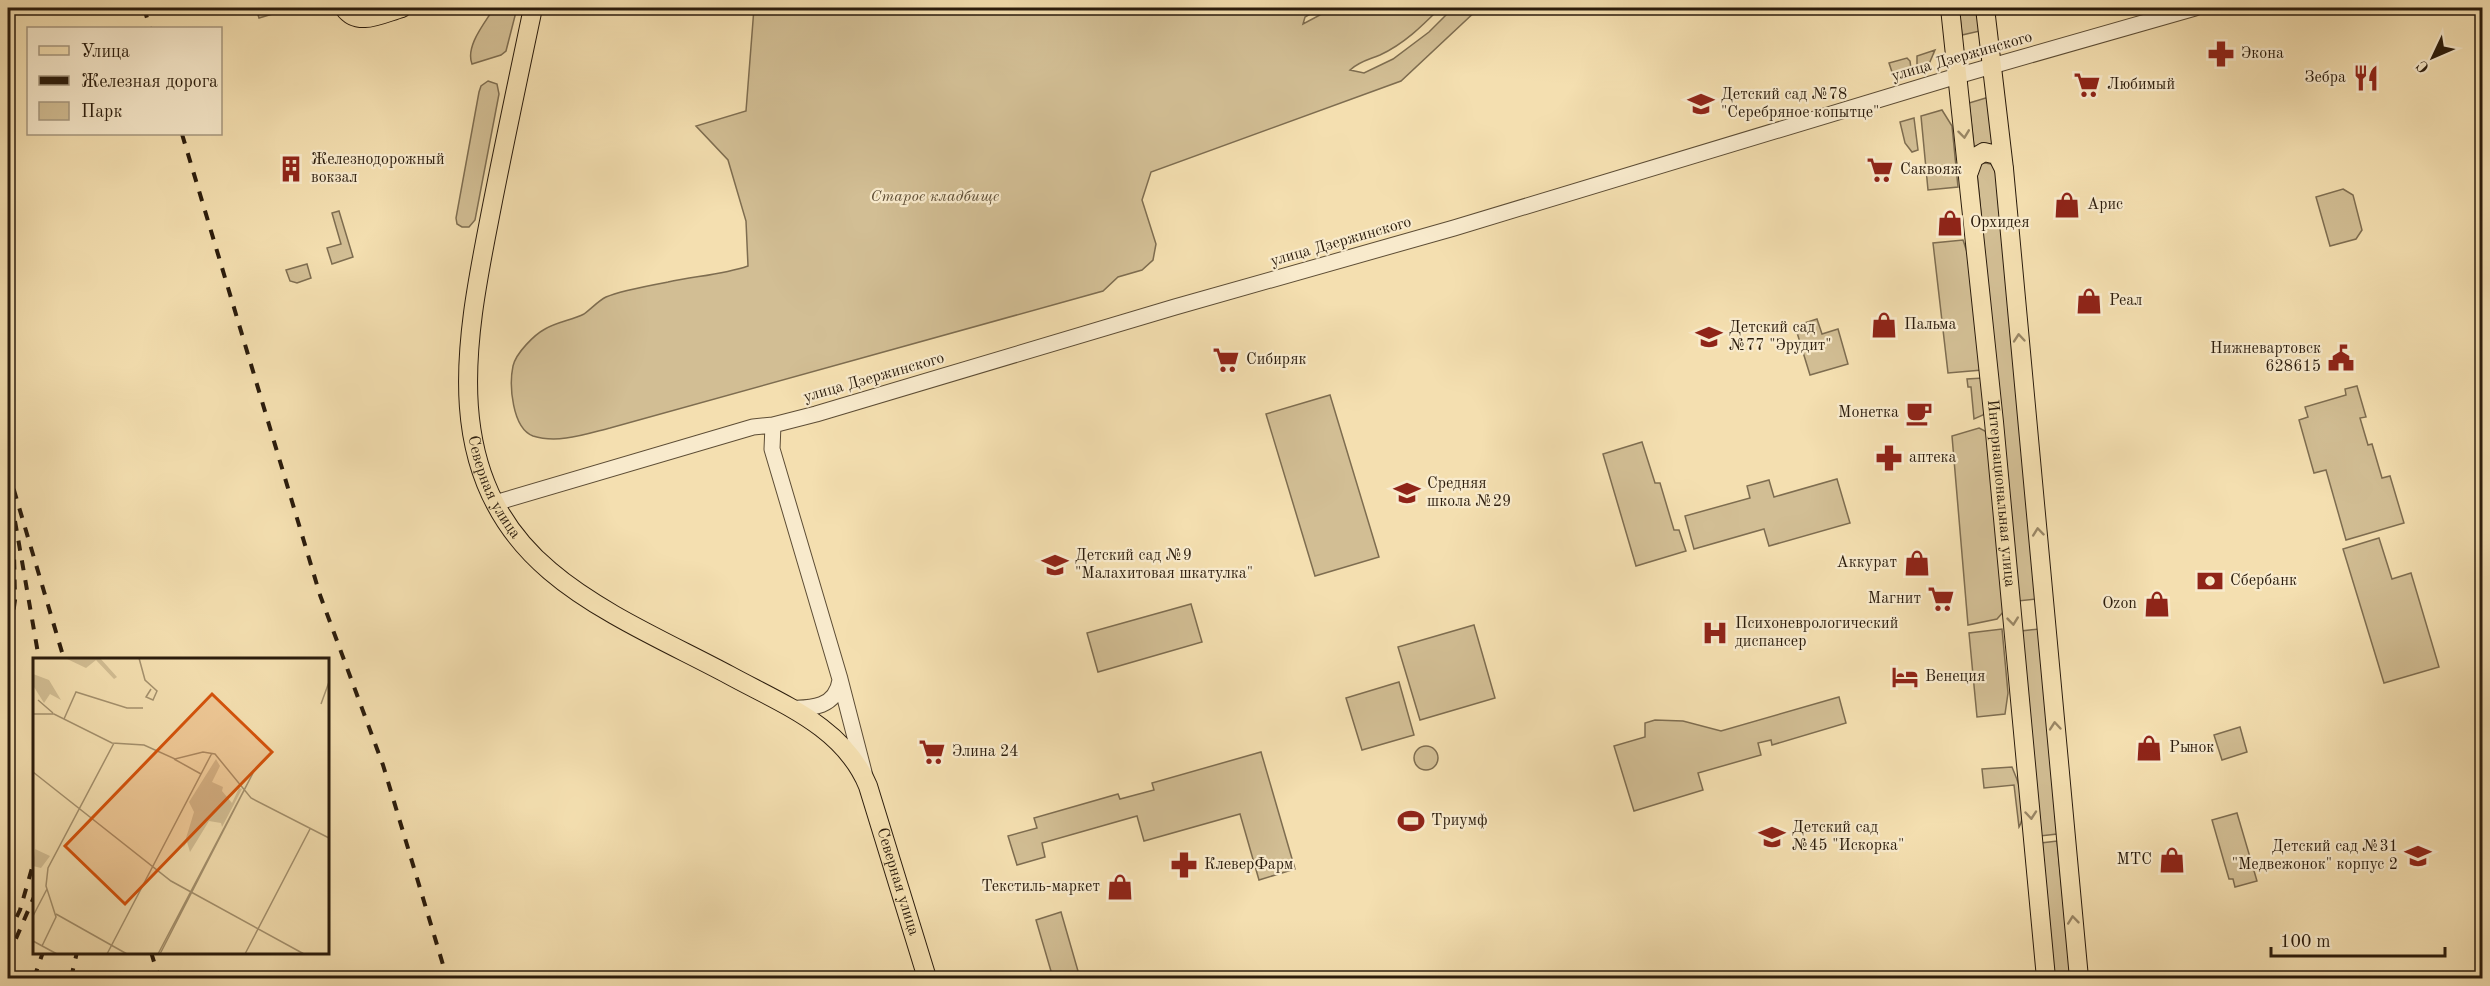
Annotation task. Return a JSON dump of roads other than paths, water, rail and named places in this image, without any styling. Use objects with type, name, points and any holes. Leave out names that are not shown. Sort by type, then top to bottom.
[{"type":"main road","points":[[350,13],[365,19],[402,8]]},
{"type":"main road","name":"Северная улица","points":[[533,8],[484,246],[467,361],[468,408],[474,446],[495,503],[530,552],[572,588],[603,608],[789,708],[838,740],[855,760],[868,786],[927,978]]},
{"type":"main road","name":"Интернациональная улица","points":[[1950,8],[1969,171],[2046,978]]},
{"type":"main road","name":"Интернациональная улица","points":[[1985,8],[2004,169],[2079,978]]},
{"type":"main road","points":[[1969,171],[1974,158],[1984,152],[1997,155],[2004,169]]},
{"type":"street","name":"улица Дзержинского","points":[[495,503],[753,427],[773,425],[1454,228],[1957,76],[2195,8]]},
{"type":"street","name":"Северная улица","points":[[773,425],[772,449],[840,679],[868,786]]},
{"type":"street","points":[[789,708],[811,708],[824,705],[836,692],[840,679]]},
{"type":"railway","points":[[144,8],[150,27]]},
{"type":"railway","points":[[182,135],[320,595],[383,765],[447,978]]},
{"type":"railway","points":[[8,470],[64,658]]},
{"type":"railway","points":[[15,521],[39,658]]},
{"type":"railway","points":[[8,649],[15,600],[14,553]]},
{"type":"railway","points":[[8,935],[20,910],[33,864]]},
{"type":"railway","points":[[8,957],[33,899]]},
{"type":"railway","points":[[34,978],[43,953]]},
{"type":"railway","points":[[71,978],[77,953]]},
{"type":"railway","points":[[151,953],[159,978]]},
{"type":"place","name":"Экона","points":[[2221,54]]},
{"type":"place","name":"Зебра","points":[[2366,78]]},
{"type":"place","name":"Любимый","points":[[2087,85]]},
{"type":"place","name":"Детский сад №78 \"Серебряное копытце\"","points":[[1701,104]]},
{"type":"place","name":"Железнодорожный вокзал","points":[[291,169]]},
{"type":"place","name":"Саквояж","points":[[1880,170]]},
{"type":"place","name":"Арис","points":[[2067,205]]},
{"type":"place","name":"Орхидея","points":[[1950,223]]},
{"type":"place","name":"Реал","points":[[2089,301]]},
{"type":"place","name":"Пальма","points":[[1884,325]]},
{"type":"place","name":"Детский сад №77 \"Эрудит\"","points":[[1709,337]]},
{"type":"place","name":"Нижневартовск 628615","points":[[2341,358]]},
{"type":"place","name":"Сибиряк","points":[[1226,360]]},
{"type":"place","name":"Монетка","points":[[1919,413]]},
{"type":"place","name":"аптека","points":[[1889,458]]},
{"type":"place","name":"Средняя школа №29","points":[[1407,493]]},
{"type":"place","name":"Аккурат","points":[[1917,563]]},
{"type":"place","name":"Детский сад №9 \"Малахитовая шкатулка\"","points":[[1055,565]]},
{"type":"place","name":"Сбербанк","points":[[2210,581]]},
{"type":"place","name":"Магнит","points":[[1941,599]]},
{"type":"place","name":"Ozon","points":[[2157,604]]},
{"type":"place","name":"Психоневрологический диспансер","points":[[1715,633]]},
{"type":"place","name":"Венеция","points":[[1905,677]]},
{"type":"place","name":"Рынок","points":[[2149,748]]},
{"type":"place","name":"Элина 24","points":[[932,752]]},
{"type":"place","name":"Триумф","points":[[1411,821]]},
{"type":"place","name":"Детский сад №45 \"Искорка\"","points":[[1772,837]]},
{"type":"place","name":"Детский сад №31 \"Медвежонок\" корпус 2","points":[[2418,856]]},
{"type":"place","name":"МТС","points":[[2172,860]]},
{"type":"place","name":"КлеверФарм","points":[[1184,865]]},
{"type":"place","name":"Текстиль-маркет","points":[[1120,887]]},
{"type":"park label","name":"Старое кладбище","points":[[935,197]]}]
